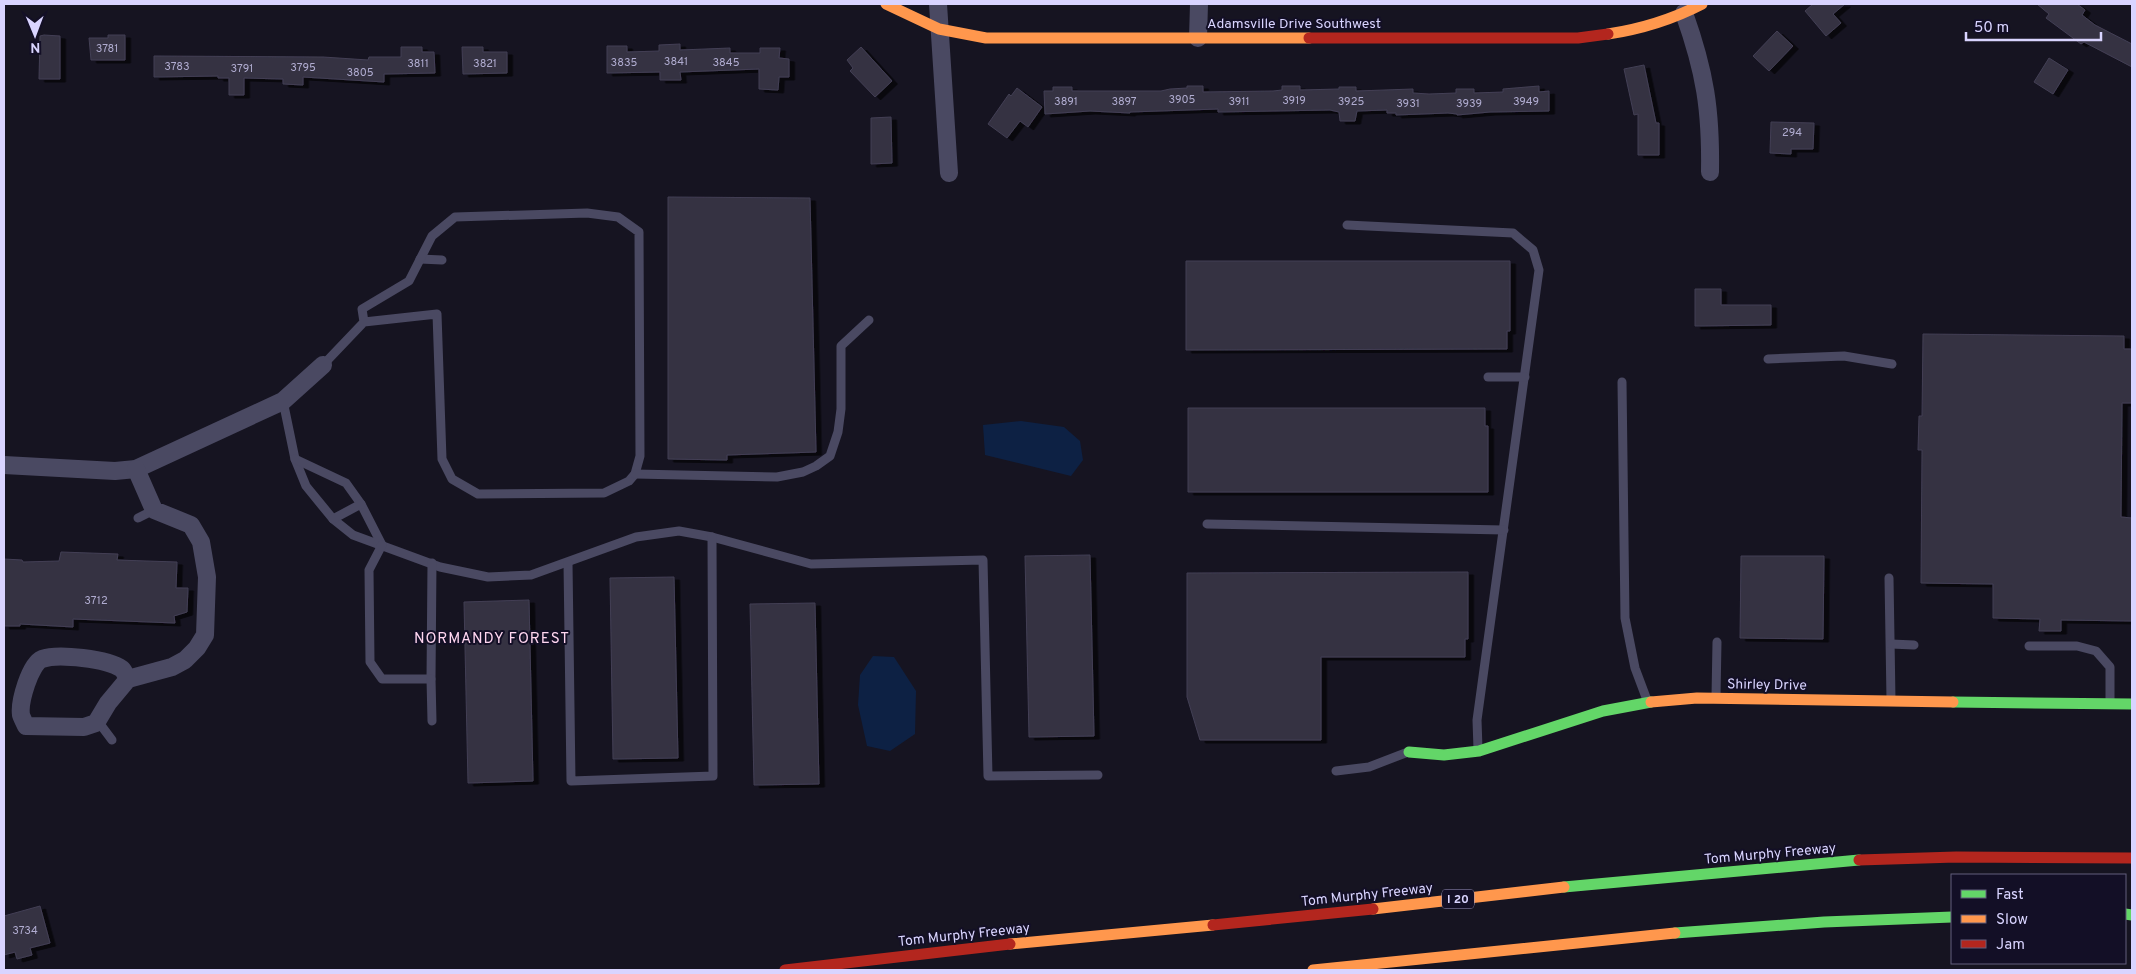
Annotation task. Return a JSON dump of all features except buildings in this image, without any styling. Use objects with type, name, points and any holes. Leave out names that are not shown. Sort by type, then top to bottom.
[{"type":"main road","name":"Adamsville Drive Southwest","points":[[886,4],[939,28],[986,38],[1578,38],[1629,31],[1684,13],[1702,4]]},
{"type":"main road","name":"Shirley Drive","points":[[1409,752],[1444,755],[1478,751],[1603,711],[1648,702],[1716,699],[2132,704]]},
{"type":"main road","name":"Tom Murphy Freeway","points":[[785,970],[973,946],[1317,915],[1564,887],[1854,860],[1956,857],[2132,858]]},
{"type":"main road","points":[[1313,970],[1698,932],[1824,922],[1951,917]]},
{"type":"street","points":[[938,4],[950,174]]},
{"type":"street","points":[[1198,38],[1199,4]]},
{"type":"street","points":[[1684,13],[1698,52],[1707,91],[1711,132],[1710,172]]},
{"type":"street","points":[[4,465],[115,472],[136,469],[283,401],[323,365]]},
{"type":"street","points":[[128,679],[122,670],[108,664],[80,658],[57,657],[41,660],[32,668],[22,698],[21,714],[26,726],[84,727],[96,722],[128,679],[172,667],[186,660],[196,650],[205,635],[207,577],[201,542],[191,525],[146,514],[136,469]]},
{"type":"lane","points":[[323,365],[364,322],[437,314],[442,458],[452,479],[478,494],[604,493],[629,481],[635,474],[640,456],[639,232],[618,217],[587,213],[455,217],[432,236],[409,281],[362,309],[364,322]]},
{"type":"lane","points":[[1347,225],[1513,233],[1533,250],[1539,270],[1477,720],[1478,751]]},
{"type":"lane","points":[[420,260],[442,260]]},
{"type":"lane","points":[[635,474],[777,477],[803,472],[816,466],[830,456],[838,432],[841,409],[841,346],[869,320]]},
{"type":"lane","points":[[1768,359],[1844,356],[1892,364]]},
{"type":"lane","points":[[1488,377],[1525,377]]},
{"type":"lane","points":[[1622,382],[1625,618],[1635,668],[1648,702]]},
{"type":"lane","points":[[283,401],[295,459],[306,486],[333,519],[353,535],[432,563],[488,577],[531,576],[636,537],[679,531],[712,537],[811,564],[982,560],[988,776],[1098,775]]},
{"type":"lane","points":[[295,459],[346,483],[361,504],[382,545]]},
{"type":"lane","points":[[333,519],[361,504]]},
{"type":"lane","points":[[1207,524],[1504,530]]},
{"type":"lane","points":[[568,563],[571,781],[713,776],[712,537]]},
{"type":"lane","points":[[382,545],[369,570],[370,662],[382,679],[431,679]]},
{"type":"lane","points":[[432,563],[432,720]]},
{"type":"lane","points":[[1889,578],[1891,701]]},
{"type":"lane","points":[[1716,699],[1717,642]]},
{"type":"lane","points":[[1891,644],[1914,645]]},
{"type":"lane","points":[[2029,646],[2077,646],[2096,651],[2110,667],[2110,704]]},
{"type":"lane","points":[[97,720],[112,740]]},
{"type":"lane","points":[[1336,771],[1369,767],[1409,752]]},
{"type":"water","points":[[1021,421],[1064,427],[1080,441],[1083,460],[1071,476],[985,455],[983,425]]},
{"type":"water","points":[[873,656],[894,657],[916,691],[915,734],[890,751],[867,746],[858,705],[860,675]]},
{"type":"traffic: fast","points":[[1409,752],[1444,755],[1479,751],[1603,711],[1651,702]]},
{"type":"traffic: fast","points":[[1953,702],[2132,704]]},
{"type":"traffic: fast","points":[[1564,887],[1859,860]]},
{"type":"traffic: fast","points":[[2126,914],[2132,915]]},
{"type":"traffic: fast","points":[[1675,933],[1824,922],[1951,917]]},
{"type":"traffic: slow","points":[[886,4],[939,29],[986,38],[1309,38]]},
{"type":"traffic: slow","points":[[1608,34],[1656,23],[1702,4]]},
{"type":"traffic: slow","points":[[1651,702],[1697,698],[1953,702]]},
{"type":"traffic: slow","points":[[1373,909],[1564,887]]},
{"type":"traffic: slow","points":[[1010,944],[1213,925]]},
{"type":"traffic: slow","points":[[1313,970],[1675,933]]},
{"type":"traffic: jam","points":[[1309,38],[1578,38],[1608,34]]},
{"type":"traffic: jam","points":[[1859,860],[1956,857],[2132,858]]},
{"type":"traffic: jam","points":[[1213,925],[1373,909]]},
{"type":"traffic: jam","points":[[785,970],[1010,944]]},
{"type":"district","name":"NORMANDY FOREST","points":[[492,638]]}]
